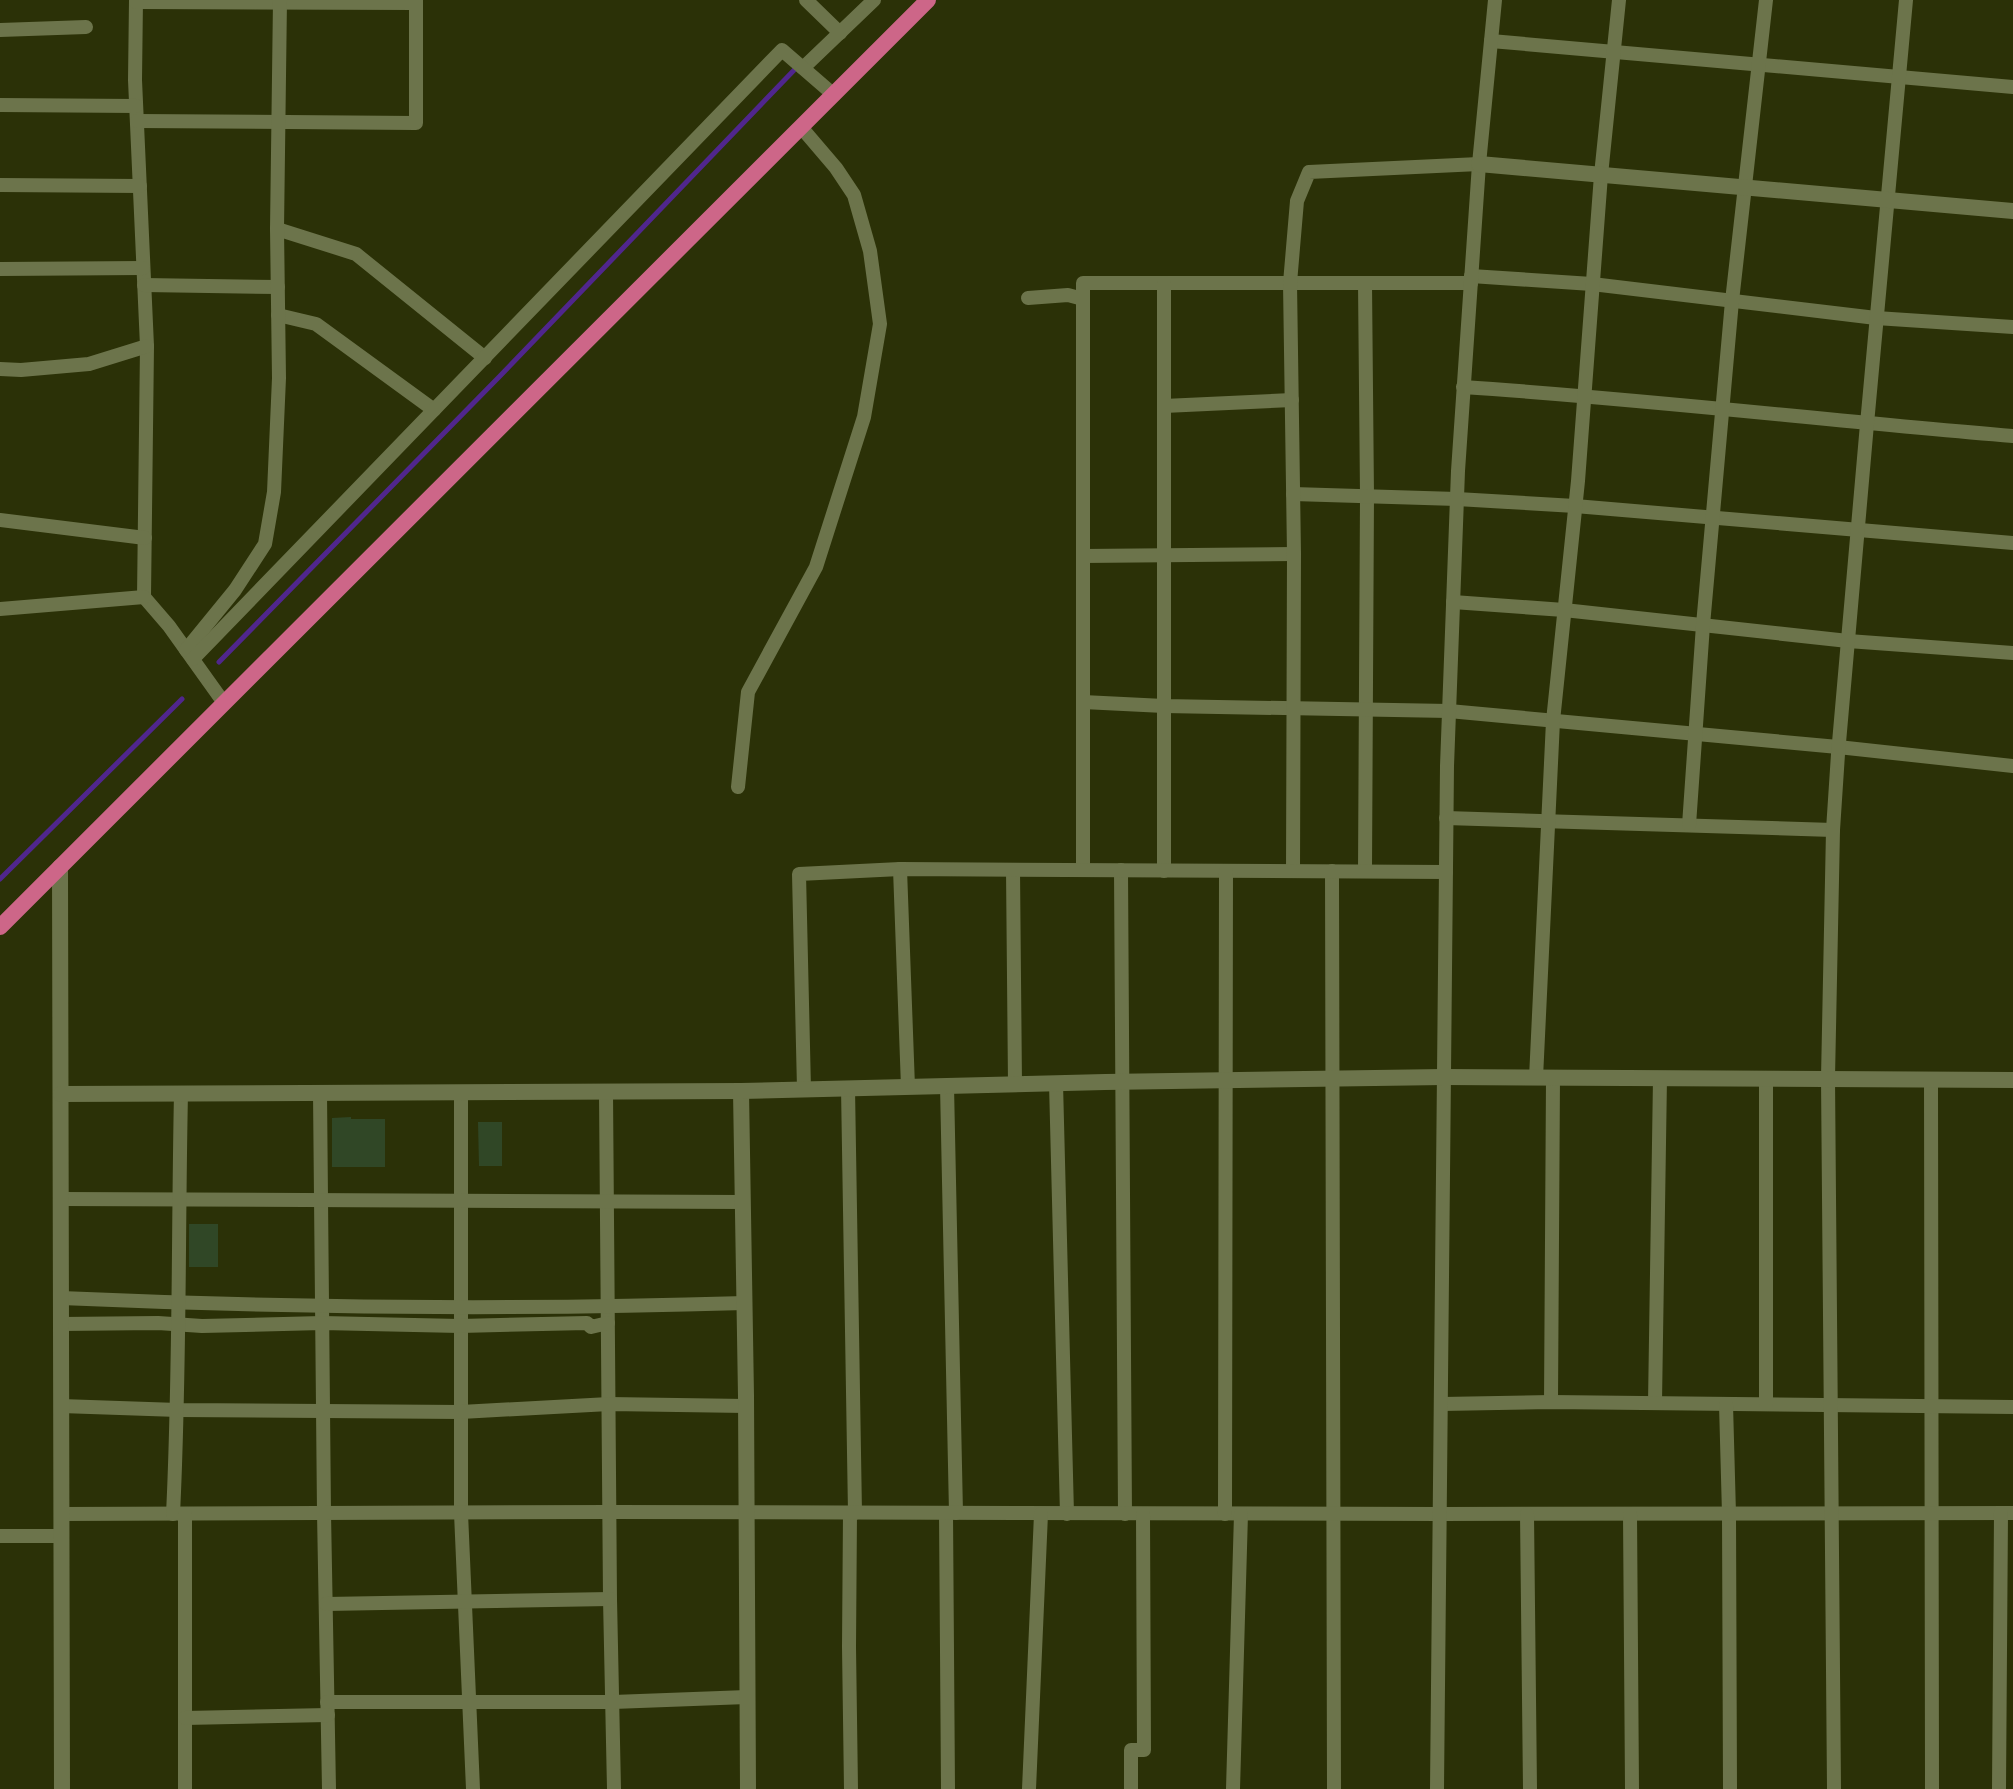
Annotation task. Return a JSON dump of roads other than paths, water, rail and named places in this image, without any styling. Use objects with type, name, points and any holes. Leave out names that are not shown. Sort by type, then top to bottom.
[{"type":"highway","points":[[0,927],[928,0]]},
{"type":"street","points":[[806,0],[840,33]]},
{"type":"street","points":[[803,68],[874,0]]},
{"type":"street","points":[[1437,1789],[1446,818],[1449,711],[1463,387],[1479,164],[1495,0]]},
{"type":"street","points":[[1551,1402],[1545,1078],[1548,820],[1553,721],[1575,506],[1601,175],[1619,0]]},
{"type":"street","points":[[1689,825],[1703,625],[1732,301],[1766,0]]},
{"type":"street","points":[[1834,1789],[1828,1078],[1833,830],[1857,529],[1906,0]]},
{"type":"street","points":[[137,121],[416,123],[416,2],[136,1],[136,106],[147,346],[144,597],[169,626],[224,704]]},
{"type":"street","points":[[189,655],[265,544],[274,492],[279,378],[277,229],[280,1]]},
{"type":"street","points":[[0,30],[86,27]]},
{"type":"street","points":[[1491,41],[2013,87]]},
{"type":"street","points":[[189,655],[434,410],[782,50],[834,95]]},
{"type":"street","points":[[0,105],[136,106]]},
{"type":"street","points":[[738,787],[748,692],[816,567],[864,417],[880,324],[870,251],[854,195],[836,168],[801,127]]},
{"type":"street","points":[[1293,871],[1294,554],[1290,283],[1297,201],[1309,172],[1479,164],[2013,211]]},
{"type":"street","points":[[0,185],[140,186]]},
{"type":"street","points":[[277,229],[356,254],[485,357]]},
{"type":"street","points":[[0,268],[143,268]]},
{"type":"street","points":[[1083,870],[1083,284],[1365,283],[1471,279],[1592,284],[1876,318],[2013,327]]},
{"type":"street","points":[[1164,283],[1164,871]]},
{"type":"street","points":[[1365,283],[1368,496],[1365,871]]},
{"type":"street","points":[[144,285],[278,287]]},
{"type":"street","points":[[1028,298],[1068,294],[1083,299]]},
{"type":"street","points":[[278,315],[316,324],[434,410]]},
{"type":"street","points":[[0,369],[21,370],[89,364],[147,346]]},
{"type":"street","points":[[1463,387],[1584,395],[1867,424],[2013,436]]},
{"type":"street","points":[[1164,406],[1292,400]]},
{"type":"street","points":[[1293,494],[1457,498],[1575,506],[2013,543]]},
{"type":"street","points":[[0,519],[145,538]]},
{"type":"street","points":[[1083,556],[1294,554]]},
{"type":"street","points":[[0,609],[144,597]]},
{"type":"street","points":[[1453,602],[1564,610],[1848,641],[2013,653]]},
{"type":"street","points":[[1083,702],[1164,706],[1449,711],[1838,747],[2013,766]]},
{"type":"street","points":[[1446,818],[1833,830]]},
{"type":"street","points":[[60,867],[62,1789]]},
{"type":"street","points":[[804,1089],[799,874],[900,869],[1446,872]]},
{"type":"street","points":[[900,869],[908,1087]]},
{"type":"street","points":[[1013,870],[1015,1084]]},
{"type":"street","points":[[1121,870],[1125,1514]]},
{"type":"street","points":[[1225,1514],[1226,871]]},
{"type":"street","points":[[1332,871],[1334,1789]]},
{"type":"street","points":[[61,1094],[741,1091],[1444,1077],[2013,1080]]},
{"type":"street","points":[[1655,1403],[1660,1078]]},
{"type":"street","points":[[1766,1078],[1766,1404]]},
{"type":"street","points":[[1931,1079],[1932,1789]]},
{"type":"street","points":[[1056,1083],[1067,1514]]},
{"type":"street","points":[[947,1086],[951,1513],[948,1789]]},
{"type":"street","points":[[848,1088],[853,1513],[849,1647],[852,1789]]},
{"type":"street","points":[[741,1091],[745,1303],[748,1789]]},
{"type":"street","points":[[461,1092],[461,1512],[473,1789]]},
{"type":"street","points":[[606,1092],[610,1599],[614,1789]]},
{"type":"street","points":[[320,1093],[329,1789]]},
{"type":"street","points":[[181,1094],[178,1410],[185,1789]]},
{"type":"street","points":[[61,1199],[743,1202]]},
{"type":"street","points":[[61,1298],[322,1306],[608,1307],[745,1303]]},
{"type":"street","points":[[61,1324],[202,1326],[322,1323],[460,1326],[586,1323],[591,1327],[608,1323]]},
{"type":"street","points":[[1442,1404],[1551,1402],[2013,1407]]},
{"type":"street","points":[[61,1406],[178,1410],[461,1412],[609,1404],[746,1406]]},
{"type":"street","points":[[1726,1404],[1729,1514],[1730,1789]]},
{"type":"street","points":[[61,1514],[2007,1513],[2007,1586],[1999,1789]]},
{"type":"street","points":[[1029,1789],[1041,1514]]},
{"type":"street","points":[[1131,1789],[1131,1750],[1144,1750],[1143,1514]]},
{"type":"street","points":[[1233,1789],[1241,1514]]},
{"type":"street","points":[[1527,1514],[1530,1789]]},
{"type":"street","points":[[1630,1514],[1632,1789]]},
{"type":"street","points":[[0,1536],[61,1536]]},
{"type":"street","points":[[326,1604],[610,1599]]},
{"type":"street","points":[[185,1718],[327,1708],[747,1697]]},
{"type":"waterway","points":[[219,662],[499,377],[798,66]]},
{"type":"waterway","points":[[0,879],[182,699]]}]
